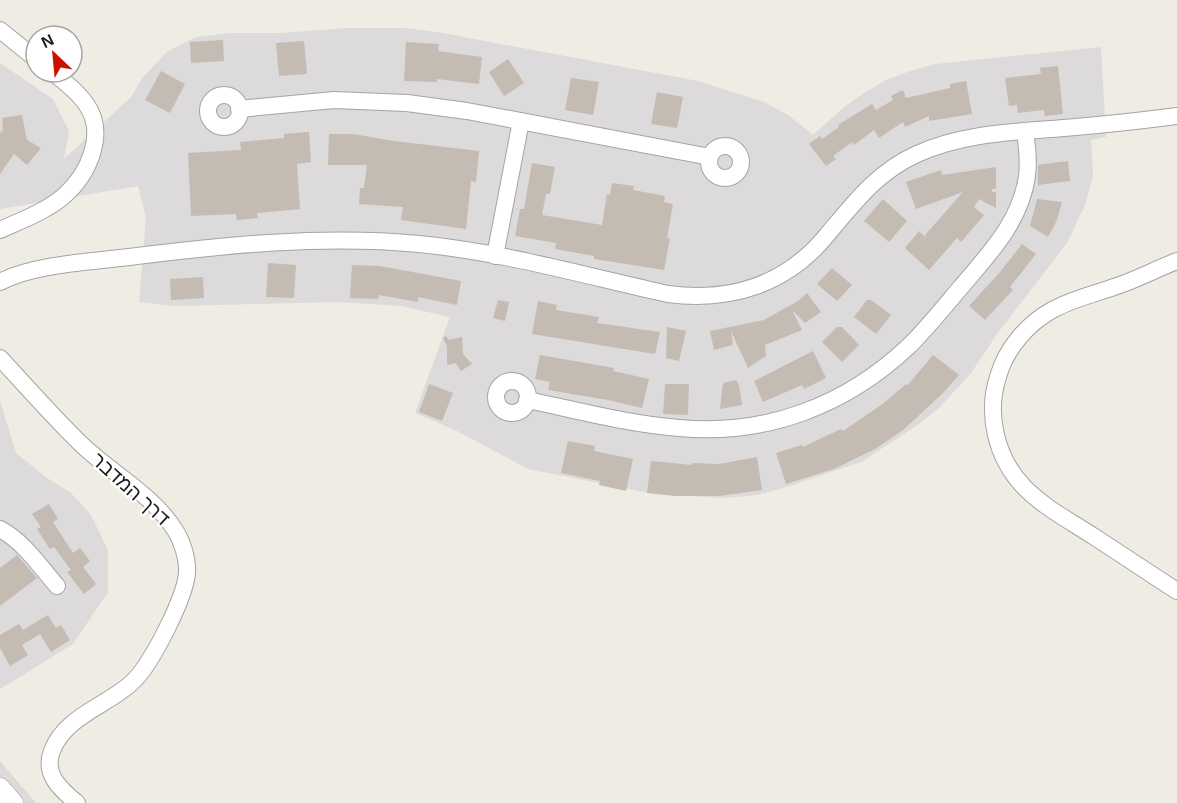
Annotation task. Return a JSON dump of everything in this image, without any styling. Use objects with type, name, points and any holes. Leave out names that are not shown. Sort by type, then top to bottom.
[{"type":"street","points":[[0,30],[24,49]]},
{"type":"street","points":[[0,230],[45,209],[66,194],[90,161],[97,137],[94,119],[87,104],[67,84]]},
{"type":"street","points":[[239,109],[312,102],[381,100],[436,106],[710,157]]},
{"type":"street","points":[[0,282],[18,273],[196,249],[294,241],[391,242],[449,248],[668,294],[708,297],[763,284],[797,264],[826,237],[867,188],[898,164],[925,151],[954,141],[997,133],[1177,116]]},
{"type":"street","points":[[495,256],[521,122]]},
{"type":"street","points":[[527,400],[646,424],[710,430],[772,423],[830,402],[867,380],[911,344],[998,243],[1018,209],[1025,187],[1028,164],[1026,131]]},
{"type":"street","points":[[1177,261],[1054,309],[1031,324],[1014,344],[1001,366],[994,390],[992,414],[996,439],[1007,463],[1023,486],[1046,505],[1177,591]]},
{"type":"street","name":"דרך המדבר","points":[[0,358],[81,444],[158,510],[175,530],[185,553],[187,572],[182,593],[156,650],[139,676],[92,711],[77,718],[55,741],[48,771],[57,784],[77,803]]},
{"type":"street","points":[[0,529],[13,536],[57,586]]},
{"type":"street","points":[[0,788],[13,803]]},
{"type":"shaded area","points":[[347,28],[405,28],[698,81],[764,102],[788,115],[813,135],[864,93],[886,80],[913,70],[935,64],[1101,47],[1106,137],[1091,140],[1093,176],[1085,205],[1067,243],[997,334],[971,373],[939,408],[861,462],[790,486],[757,495],[725,498],[654,494],[528,469],[457,431],[415,413],[450,317],[401,306],[338,302],[175,306],[139,302],[146,217],[138,186],[0,209],[0,63],[24,79],[24,84],[31,84],[53,99],[69,131],[64,159],[131,97],[143,77],[167,52],[196,37],[230,33],[282,33]]},
{"type":"shaded area","points":[[0,401],[16,453],[47,478],[70,492],[91,515],[108,550],[108,592],[73,644],[0,689]]},
{"type":"shaded area","points":[[0,761],[36,803],[0,803]]},
{"type":"building","points":[[223,40],[224,61],[191,63],[190,42]]},
{"type":"building","points":[[304,41],[307,74],[279,76],[276,43]]},
{"type":"building","points":[[406,42],[439,44],[438,51],[482,57],[479,84],[437,79],[437,82],[404,81]]},
{"type":"building","points":[[508,59],[524,83],[504,96],[489,72]]},
{"type":"building","points":[[1058,66],[1063,114],[1045,116],[1044,110],[1018,113],[1017,105],[1009,106],[1005,78],[1041,74],[1040,68]]},
{"type":"building","points":[[161,71],[185,84],[170,113],[145,100]]},
{"type":"building","points":[[571,78],[599,82],[593,115],[565,110]]},
{"type":"building","points":[[966,81],[972,114],[929,121],[929,116],[905,127],[903,122],[879,138],[874,130],[854,145],[852,142],[833,156],[836,159],[826,166],[809,144],[820,136],[822,139],[839,127],[838,125],[872,104],[876,110],[893,100],[891,96],[903,90],[906,98],[950,88],[950,84]]},
{"type":"building","points":[[657,92],[683,97],[677,128],[651,124]]},
{"type":"building","points":[[22,115],[27,140],[41,148],[27,165],[14,154],[0,174],[2,118]]},
{"type":"building","points":[[309,132],[311,162],[297,164],[300,209],[257,213],[258,218],[237,220],[236,214],[191,216],[188,153],[241,150],[240,142],[284,138],[284,134]]},
{"type":"building","points":[[329,134],[353,134],[479,151],[476,182],[471,181],[466,229],[401,220],[403,207],[359,204],[360,188],[364,188],[367,165],[328,165]]},
{"type":"building","points":[[1068,161],[1070,181],[1038,185],[1038,165]]},
{"type":"building","points":[[532,163],[555,167],[550,194],[546,194],[542,215],[602,225],[607,194],[610,195],[612,183],[634,186],[633,190],[665,196],[664,202],[673,204],[664,270],[594,259],[594,256],[555,249],[556,243],[515,236],[520,209],[524,209]]},
{"type":"building","points":[[996,167],[996,189],[992,189],[992,192],[996,192],[996,208],[979,199],[974,207],[984,215],[961,242],[957,238],[929,270],[905,248],[919,231],[926,238],[925,235],[963,192],[916,209],[906,182],[941,170],[942,175]]},
{"type":"building","points":[[883,199],[907,221],[889,242],[864,221]]},
{"type":"building","points":[[1037,199],[1062,202],[1057,220],[1048,237],[1030,226]]},
{"type":"building","points":[[1022,244],[1036,254],[1010,287],[1013,290],[985,320],[969,306]]},
{"type":"building","points":[[268,263],[296,265],[294,298],[266,297]]},
{"type":"building","points":[[352,265],[380,266],[461,281],[457,305],[418,297],[418,302],[379,295],[378,299],[350,298]]},
{"type":"building","points":[[832,268],[852,285],[837,301],[817,284]]},
{"type":"building","points":[[203,277],[204,298],[171,300],[170,279]]},
{"type":"building","points":[[807,293],[821,312],[805,323],[792,310],[802,330],[765,345],[766,356],[748,368],[731,331],[733,345],[714,350],[710,331],[764,320],[798,301]]},
{"type":"building","points":[[498,300],[509,302],[505,321],[493,318]]},
{"type":"building","points":[[867,300],[871,300],[891,315],[876,334],[854,317]]},
{"type":"building","points":[[538,301],[557,305],[556,310],[599,317],[597,323],[660,332],[655,354],[532,334]]},
{"type":"building","points":[[667,327],[686,331],[679,361],[666,358]]},
{"type":"building","points":[[837,327],[842,327],[859,345],[842,362],[822,342]]},
{"type":"building","points":[[446,336],[449,340],[462,337],[463,354],[472,364],[461,371],[456,363],[447,365],[447,346],[443,338]]},
{"type":"building","points":[[813,351],[826,378],[804,389],[802,385],[763,402],[754,381]]},
{"type":"building","points":[[540,355],[614,368],[613,371],[649,379],[642,408],[548,390],[550,382],[535,379]]},
{"type":"building","points":[[933,355],[959,375],[903,430],[875,449],[834,469],[786,484],[776,453],[802,445],[803,447],[841,429],[843,431],[884,403],[906,384],[907,386]]},
{"type":"building","points":[[736,380],[742,405],[720,409],[723,383]]},
{"type":"building","points":[[429,384],[453,393],[442,421],[419,412]]},
{"type":"building","points":[[665,384],[689,384],[688,415],[663,414]]},
{"type":"building","points":[[568,441],[595,446],[594,451],[633,459],[626,491],[599,485],[600,481],[561,473]]},
{"type":"building","points":[[757,457],[762,490],[720,496],[675,496],[647,493],[651,461],[692,465],[692,463],[719,464]]},
{"type":"building","points":[[49,504],[58,519],[53,522],[73,553],[80,548],[90,561],[83,567],[96,584],[84,594],[67,572],[71,570],[54,547],[50,549],[37,529],[41,527],[32,514]]},
{"type":"building","points":[[17,555],[37,578],[0,606],[0,568]]},
{"type":"building","points":[[48,615],[56,628],[61,625],[70,640],[51,652],[40,634],[22,645],[28,655],[10,666],[0,648],[0,635],[19,624],[23,630]]}]
